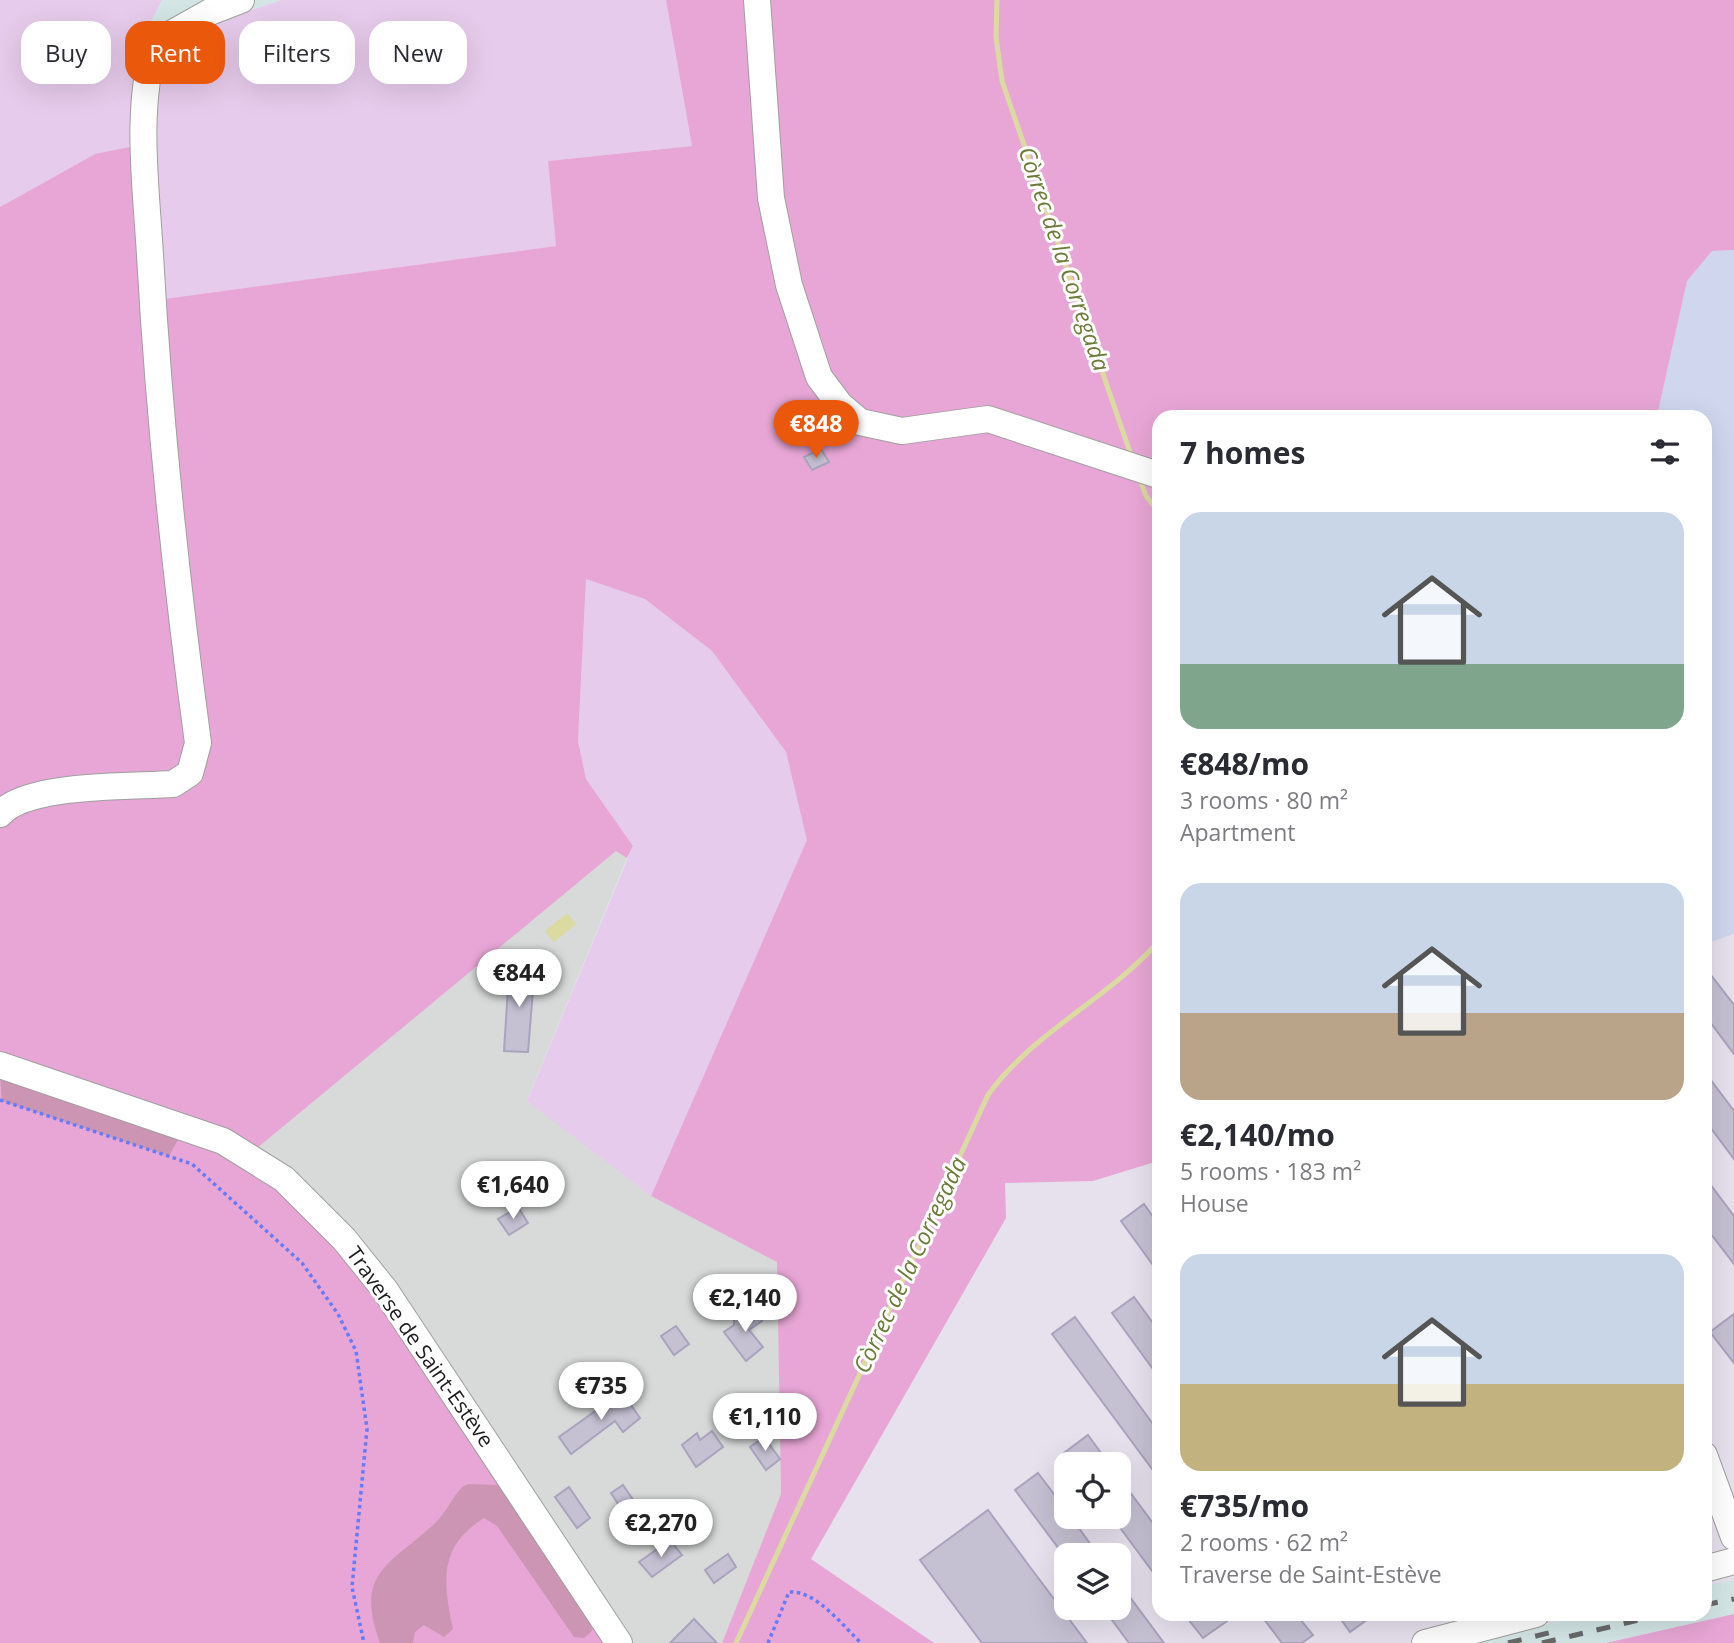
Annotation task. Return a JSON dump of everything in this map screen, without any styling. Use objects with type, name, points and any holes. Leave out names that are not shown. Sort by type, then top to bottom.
[{"type":"street","points":[[0,814],[7,806],[38,793],[173,784],[190,773],[198,743],[172,552],[153,313],[144,156],[146,72],[155,43],[210,12],[241,0]]},
{"type":"street","points":[[757,0],[771,198],[781,248],[789,285],[819,377],[840,404],[860,422],[902,431],[988,419],[1152,473]]},
{"type":"street","name":"Traverse de Saint-Estève","points":[[0,1065],[223,1142],[284,1179],[344,1239],[386,1290],[619,1643]]},
{"type":"street","points":[[1712,1477],[1734,1537]]},
{"type":"street","points":[[1712,1567],[1734,1561]]},
{"type":"street","points":[[1425,1643],[1509,1621]]},
{"type":"path","points":[[0,1101],[192,1164],[302,1263],[338,1314],[356,1351],[368,1429],[352,1587],[364,1643]]},
{"type":"path","points":[[768,1643],[789,1592],[799,1591],[815,1600],[861,1643]]},
{"type":"shaded area","points":[[0,0],[162,0],[151,21],[125,21],[125,84],[225,84],[225,21],[218,21],[282,0],[666,0],[692,146],[548,161],[557,246],[163,299],[95,154],[0,207]]},
{"type":"shaded area","points":[[162,0],[282,0],[218,21],[151,21]]},
{"type":"shaded area","points":[[666,0],[1734,0],[1734,250],[1712,251],[1687,281],[1658,410],[1152,410],[1152,1163],[1093,1181],[1005,1183],[1006,1218],[811,1559],[934,1643],[722,1643],[781,1494],[777,1262],[651,1196],[807,840],[786,752],[712,651],[645,599],[586,579],[578,741],[586,779],[633,846],[627,858],[616,851],[256,1149],[72,1075],[0,1053],[0,207],[95,154],[155,142],[164,299],[556,246],[548,161],[692,146]]},
{"type":"shaded area","points":[[1734,250],[1734,934],[1712,942],[1712,410],[1658,410],[1687,281],[1712,251]]},
{"type":"shaded area","points":[[586,578],[645,599],[712,651],[786,752],[808,840],[651,1196],[527,1101],[633,846],[586,779],[578,741]]},
{"type":"shaded area","points":[[616,850],[627,858],[527,1100],[651,1196],[777,1261],[781,1494],[722,1643],[633,1643],[395,1284],[256,1149]]},
{"type":"shaded area","points":[[567,913],[576,924],[554,942],[545,931]]},
{"type":"shaded area","points":[[0,1075],[219,1150],[278,1186],[337,1245],[378,1296],[607,1643],[0,1643]]},
{"type":"shaded area","points":[[0,1075],[180,1136],[169,1156],[2,1101]]},
{"type":"shaded area","points":[[468,1484],[498,1485],[505,1489],[590,1618],[592,1631],[584,1638],[574,1637],[497,1526],[484,1518],[469,1529],[451,1553],[446,1581],[453,1629],[444,1637],[424,1625],[415,1632],[413,1643],[380,1643],[371,1601],[373,1586],[379,1574],[437,1522],[462,1487]]},
{"type":"shaded area","points":[[1734,1580],[1734,1614],[1712,1619],[1712,1585]]},
{"type":"shaded area","points":[[1734,1614],[1734,1643],[1606,1643],[1712,1621]]},
{"type":"shaded area","points":[[1559,1621],[1703,1621],[1606,1643],[1474,1643]]},
{"type":"building","points":[[821,449],[829,462],[812,470],[804,457]]},
{"type":"building","points":[[504,971],[539,974],[537,991],[533,990],[528,1052],[504,1051],[508,988],[502,987]]},
{"type":"building","points":[[1712,976],[1734,1005],[1734,1054],[1712,1025]]},
{"type":"building","points":[[1712,1082],[1734,1111],[1734,1159],[1712,1130]]},
{"type":"building","points":[[1712,1187],[1734,1216],[1734,1264],[1712,1235]]},
{"type":"building","points":[[1144,1204],[1152,1215],[1152,1264],[1121,1221]]},
{"type":"building","points":[[518,1207],[528,1223],[509,1235],[498,1219]]},
{"type":"building","points":[[1134,1297],[1152,1322],[1152,1368],[1112,1313]]},
{"type":"building","points":[[753,1307],[762,1321],[749,1330],[763,1347],[746,1361],[724,1332],[734,1325],[734,1318]]},
{"type":"building","points":[[1734,1314],[1734,1363],[1712,1335],[1712,1330]]},
{"type":"building","points":[[1075,1317],[1152,1423],[1152,1469],[1052,1334]]},
{"type":"building","points":[[676,1326],[689,1344],[674,1355],[661,1336]]},
{"type":"building","points":[[622,1392],[640,1418],[623,1432],[615,1421],[571,1454],[559,1437]]},
{"type":"building","points":[[712,1431],[723,1447],[696,1467],[682,1445],[697,1433],[700,1440]]},
{"type":"building","points":[[1088,1435],[1100,1452],[1065,1452]]},
{"type":"building","points":[[764,1437],[780,1459],[766,1470],[750,1447]]},
{"type":"building","points":[[1038,1473],[1054,1494],[1054,1529],[1080,1529],[1090,1543],[1055,1543],[1015,1490]]},
{"type":"building","points":[[623,1485],[638,1507],[626,1516],[611,1493]]},
{"type":"building","points":[[569,1487],[590,1518],[577,1528],[555,1497]]},
{"type":"building","points":[[1131,1494],[1152,1522],[1152,1571],[1121,1529],[1131,1529]]},
{"type":"building","points":[[988,1510],[1054,1599],[1054,1620],[1070,1620],[1087,1643],[982,1643],[920,1560]]},
{"type":"building","points":[[670,1540],[682,1555],[652,1577],[639,1562]]},
{"type":"building","points":[[728,1554],[736,1567],[714,1583],[705,1570]]},
{"type":"building","points":[[1131,1599],[1164,1643],[1129,1643],[1112,1620],[1131,1620]]},
{"type":"building","points":[[694,1619],[717,1643],[670,1643]]},
{"type":"building","points":[[1190,1621],[1227,1621],[1203,1638]]},
{"type":"building","points":[[1265,1621],[1302,1621],[1313,1635],[1302,1643],[1282,1643]]},
{"type":"building","points":[[1342,1621],[1365,1621],[1350,1632]]},
{"type":"waterway","name":"Còrrec de la Corregada","points":[[997,0],[996,37],[1002,81],[1132,458]]},
{"type":"waterway","name":"Còrrec de la Corregada","points":[[1139,477],[1152,504]]},
{"type":"waterway","name":"Còrrec de la Corregada","points":[[736,1643],[988,1095],[1026,1053],[1116,982],[1152,948]]},
{"type":"railway","points":[[1712,1603],[1734,1599]]},
{"type":"railway","points":[[1542,1643],[1635,1621]]},
{"type":"railway","points":[[1508,1643],[1552,1632]]}]
